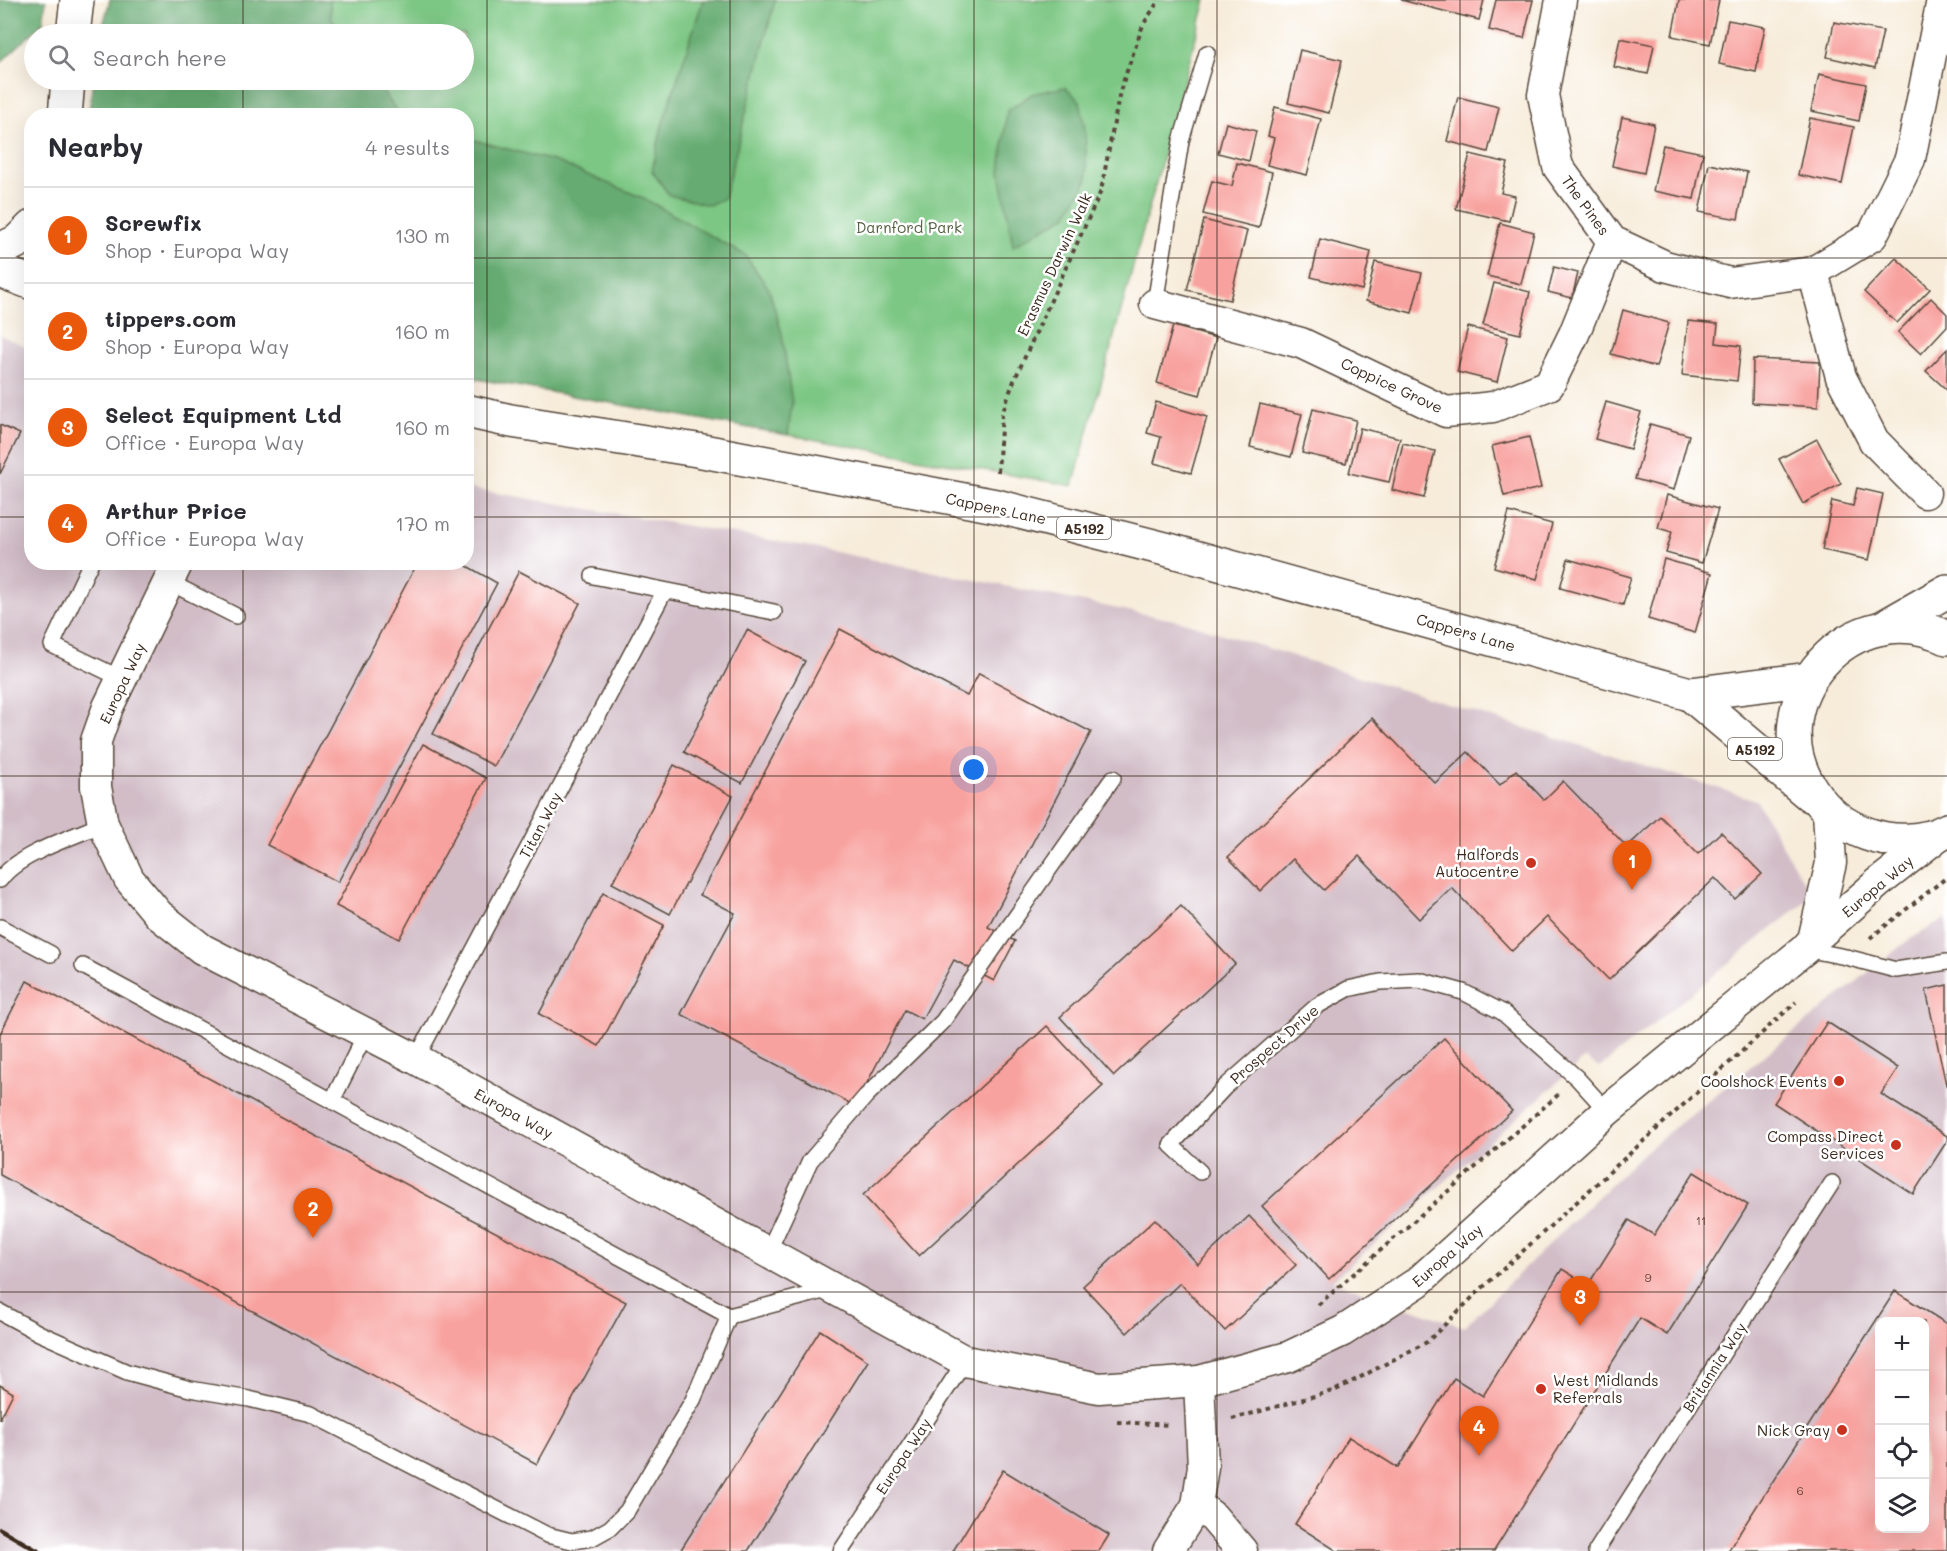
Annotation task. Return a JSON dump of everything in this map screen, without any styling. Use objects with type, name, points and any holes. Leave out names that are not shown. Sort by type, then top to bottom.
[{"type":"main road","points":[[74,24],[77,0]]},
{"type":"main road","points":[[66,108],[68,90]]},
{"type":"main road","points":[[0,250],[18,241],[24,235]]},
{"type":"main road","points":[[0,271],[24,280]]},
{"type":"main road","name":"Cappers Lane","points":[[474,413],[511,421],[698,450],[996,506],[1169,550],[1690,694],[1809,679]]},
{"type":"main road","points":[[1882,628],[1947,591]]},
{"type":"main road","points":[[1825,808],[1803,776],[1794,743],[1796,710],[1809,679],[1825,658],[1845,642],[1863,633],[1882,628],[1910,627],[1938,633],[1947,638]]},
{"type":"main road","name":"Cappers Lane","points":[[1690,694],[1853,829],[1882,839],[1912,840],[1945,832]]},
{"type":"street","name":"The Pines","points":[[1561,0],[1543,95],[1558,167],[1612,241],[1665,266],[1730,283],[1813,272],[1872,236],[1910,159],[1942,0]]},
{"type":"street","name":"Coppice Grove","points":[[1155,304],[1301,343],[1446,412],[1493,406],[1549,385],[1574,334],[1612,241]]},
{"type":"street","points":[[1813,272],[1845,386],[1874,441],[1926,493]]},
{"type":"street","name":"Europa Way","points":[[174,572],[108,707],[96,741],[96,787],[103,824],[129,879],[159,915],[202,949],[416,1059],[965,1360],[1099,1388],[1199,1381],[1288,1357],[1343,1331],[1418,1282],[1607,1112],[1809,945],[1878,883],[1945,832]]},
{"type":"street","name":"Europa Way","points":[[1809,945],[1831,863],[1825,808]]},
{"type":"street","points":[[1168,1551],[1197,1505],[1203,1467],[1203,1426],[1199,1381]]},
{"type":"street","points":[[1197,1505],[1213,1517],[1242,1551]]},
{"type":"lane","points":[[1155,304],[1181,141],[1207,53]]},
{"type":"lane","points":[[87,570],[52,645],[122,679]]},
{"type":"lane","name":"Europa Way","points":[[174,572],[236,616]]},
{"type":"lane","points":[[593,576],[664,592],[774,612]]},
{"type":"lane","name":"Titan Way","points":[[416,1059],[664,592]]},
{"type":"lane","points":[[768,1252],[810,1161],[866,1096],[943,1021],[1113,778]]},
{"type":"lane","points":[[1,876],[29,856],[103,824]]},
{"type":"lane","points":[[0,927],[51,954]]},
{"type":"lane","points":[[1809,945],[1896,970],[1947,962]]},
{"type":"lane","points":[[83,966],[729,1316],[833,1288]]},
{"type":"lane","name":"Prospect Drive","points":[[1200,1172],[1171,1145],[1233,1079],[1317,1006],[1348,989],[1380,982],[1419,980],[1463,992],[1502,1012],[1577,1078],[1607,1112]]},
{"type":"lane","points":[[332,1101],[366,1033]]},
{"type":"lane","name":"Britannia Way","points":[[1596,1551],[1832,1184]]},
{"type":"lane","points":[[0,1312],[39,1333],[127,1372],[190,1389],[249,1399],[311,1414],[548,1535],[573,1541],[592,1538],[609,1528],[627,1510],[693,1400],[729,1316]]},
{"type":"lane","name":"Europa Way","points":[[841,1551],[965,1360]]},
{"type":"path","name":"Erasmus Darwin Walk","points":[[996,506],[1002,414],[1013,383],[1101,191],[1120,91],[1143,25],[1159,0]]},
{"type":"path","points":[[1846,957],[1947,877]]},
{"type":"path","points":[[1110,1421],[1203,1426],[1336,1390],[1427,1342],[1496,1275],[1802,996]]},
{"type":"path","points":[[1316,1307],[1577,1078]]},
{"type":"shaded area","points":[[0,335],[24,346],[24,570],[474,570],[474,489],[805,546],[1184,622],[1756,800],[1812,896],[1599,1068],[1585,1058],[1332,1281],[1464,1327],[1643,1153],[1907,941],[1947,918],[1947,1551],[0,1551]]},
{"type":"green space","points":[[0,0],[46,0],[43,23],[24,24],[24,41],[0,63]]},
{"type":"green space","name":"Darnford Park","points":[[110,0],[1206,0],[1073,486],[474,378],[474,108],[90,108],[92,90],[474,90],[474,24],[104,24]]},
{"type":"green space","points":[[110,0],[330,0],[331,17],[336,24],[104,24]]},
{"type":"green space","points":[[703,0],[775,0],[724,198],[709,205],[669,195],[652,171],[662,126]]},
{"type":"green space","points":[[1065,87],[1080,101],[1085,130],[1087,181],[1066,216],[1013,246],[1000,172],[1007,111],[1032,94]]},
{"type":"green space","points":[[92,90],[381,90],[395,108],[90,108]]},
{"type":"green space","points":[[474,140],[557,162],[643,198],[745,255],[769,289],[782,334],[792,403],[788,435],[474,378]]},
{"type":"building","points":[[1401,0],[1484,0],[1479,20]]},
{"type":"building","points":[[1496,0],[1533,0],[1524,38],[1489,30]]},
{"type":"building","points":[[1679,0],[1719,0],[1710,44],[1672,36]]},
{"type":"building","points":[[1728,20],[1765,27],[1756,72],[1719,64]]},
{"type":"building","points":[[1834,22],[1883,31],[1875,68],[1827,57]]},
{"type":"building","points":[[1620,38],[1654,45],[1648,74],[1614,67]]},
{"type":"building","points":[[1300,50],[1342,60],[1329,113],[1288,103]]},
{"type":"building","points":[[1819,74],[1866,84],[1859,121],[1811,111]]},
{"type":"building","points":[[1458,97],[1499,107],[1488,152],[1447,141]]},
{"type":"building","points":[[1275,107],[1321,119],[1307,175],[1267,165],[1274,138],[1268,136]]},
{"type":"building","points":[[1622,117],[1654,124],[1644,173],[1612,166]]},
{"type":"building","points":[[1810,118],[1854,127],[1842,184],[1798,175]]},
{"type":"building","points":[[1226,123],[1256,131],[1249,161],[1218,153]]},
{"type":"building","points":[[1663,145],[1703,153],[1694,199],[1653,191]]},
{"type":"building","points":[[1470,154],[1508,163],[1501,193],[1515,196],[1509,221],[1456,209]]},
{"type":"building","points":[[1237,163],[1272,172],[1259,228],[1203,214],[1212,181],[1232,186]]},
{"type":"building","points":[[1709,164],[1747,172],[1738,219],[1699,212]]},
{"type":"building","points":[[1204,220],[1247,231],[1230,300],[1187,290]]},
{"type":"building","points":[[1500,223],[1534,232],[1521,284],[1487,276]]},
{"type":"building","points":[[1320,239],[1371,252],[1362,290],[1311,277]]},
{"type":"building","points":[[1896,258],[1930,289],[1897,323],[1864,292]]},
{"type":"building","points":[[1375,262],[1422,273],[1412,313],[1366,301]]},
{"type":"building","points":[[1554,267],[1578,273],[1572,298],[1548,292]]},
{"type":"building","points":[[1494,283],[1530,292],[1520,334],[1483,325]]},
{"type":"building","points":[[1931,298],[1947,314],[1947,326],[1921,354],[1898,332]]},
{"type":"building","points":[[1623,310],[1669,323],[1656,367],[1611,354]]},
{"type":"building","points":[[1688,321],[1718,324],[1716,343],[1741,346],[1737,381],[1682,375]]},
{"type":"building","points":[[1173,326],[1216,338],[1200,395],[1157,383]]},
{"type":"building","points":[[1468,327],[1508,337],[1497,382],[1457,372]]},
{"type":"building","points":[[1947,349],[1947,390],[1926,371]]},
{"type":"building","points":[[1753,359],[1820,362],[1818,407],[1752,403]]},
{"type":"building","points":[[1156,402],[1207,417],[1191,473],[1154,463],[1161,437],[1147,433]]},
{"type":"building","points":[[1606,402],[1641,412],[1630,449],[1595,439]]},
{"type":"building","points":[[1260,404],[1302,414],[1291,457],[1250,447]]},
{"type":"building","points":[[1313,409],[1356,420],[1346,463],[1302,453]]},
{"type":"building","points":[[1650,424],[1689,435],[1674,490],[1635,479]]},
{"type":"building","points":[[0,425],[20,434],[0,474]]},
{"type":"building","points":[[1360,428],[1400,438],[1389,482],[1349,473]]},
{"type":"building","points":[[1529,437],[1541,488],[1504,496],[1492,446]]},
{"type":"building","points":[[1817,439],[1841,484],[1803,504],[1779,459]]},
{"type":"building","points":[[1403,443],[1435,451],[1424,498],[1392,490]]},
{"type":"building","points":[[1857,488],[1883,494],[1869,560],[1822,550],[1832,501],[1853,506]]},
{"type":"building","points":[[1667,495],[1718,509],[1702,563],[1666,553],[1672,532],[1658,528]]},
{"type":"building","points":[[1509,512],[1552,524],[1537,579],[1494,567]]},
{"type":"building","points":[[1568,559],[1631,577],[1623,605],[1560,588]]},
{"type":"building","points":[[1664,559],[1712,573],[1695,633],[1648,619]]},
{"type":"building","points":[[414,570],[474,570],[497,583],[338,882],[267,845]]},
{"type":"building","points":[[519,571],[580,603],[494,766],[433,734]]},
{"type":"building","points":[[840,629],[967,696],[979,673],[1091,732],[988,927],[1015,941],[994,981],[954,960],[922,1019],[905,1010],[855,1106],[681,1014],[735,913],[700,895]]},
{"type":"building","points":[[747,630],[805,661],[742,783],[684,752]]},
{"type":"building","points":[[1372,718],[1435,783],[1468,752],[1500,785],[1516,770],[1544,800],[1563,781],[1627,847],[1660,816],[1698,854],[1721,832],[1762,874],[1735,899],[1715,878],[1609,980],[1547,917],[1512,951],[1452,888],[1419,919],[1359,856],[1324,890],[1293,859],[1260,891],[1228,857]]},
{"type":"building","points":[[423,744],[486,778],[399,939],[336,906]]},
{"type":"building","points":[[674,765],[733,796],[670,914],[612,883]]},
{"type":"building","points":[[603,893],[664,925],[599,1046],[539,1014]]},
{"type":"building","points":[[1181,906],[1235,964],[1114,1076],[1060,1017]]},
{"type":"building","points":[[27,981],[626,1302],[537,1464],[0,1175],[0,1034]]},
{"type":"building","points":[[1947,985],[1947,1084],[1946,1085],[1926,990]]},
{"type":"building","name":"Coolshock Events","points":[[1827,1022],[1898,1068],[1881,1094],[1947,1136],[1947,1141],[1913,1194],[1774,1103]]},
{"type":"building","points":[[1047,1026],[1103,1086],[919,1256],[863,1195]]},
{"type":"building","points":[[1444,1038],[1512,1111],[1329,1279],[1262,1206]]},
{"type":"building","points":[[1694,1172],[1748,1205],[1667,1335],[1640,1318],[1494,1551],[1337,1551],[1295,1524],[1349,1437],[1398,1468],[1454,1378],[1483,1396],[1562,1269],[1588,1285],[1629,1220],[1654,1235]]},
{"type":"building","points":[[1249,1216],[1296,1265],[1225,1331],[1180,1283],[1127,1333],[1083,1286],[1155,1219],[1198,1264]]},
{"type":"building","points":[[1895,1291],[1947,1324],[1947,1551],[1728,1551],[1875,1322],[1875,1533],[1929,1533],[1929,1317],[1878,1317]]},
{"type":"building","points":[[820,1330],[868,1361],[748,1551],[680,1551]]},
{"type":"building","points":[[0,1385],[13,1393],[0,1419]]},
{"type":"building","points":[[1003,1470],[1109,1535],[1099,1551],[953,1551]]},
{"type":"railway","points":[[0,1529],[38,1551]]},
{"type":"place","name":"Halfords Autocentre","points":[[1531,863]]},
{"type":"place","name":"Screwfix","points":[[1632,890]]},
{"type":"place","name":"Coolshock Events","points":[[1839,1081]]},
{"type":"place","name":"Compass Direct Services","points":[[1896,1145]]},
{"type":"place","name":"tippers.com","points":[[313,1238]]},
{"type":"place","name":"Select Equipment Ltd","points":[[1580,1326]]},
{"type":"place","name":"West Midlands Referrals","points":[[1541,1389]]},
{"type":"place","name":"Nick Gray","points":[[1842,1430]]},
{"type":"place","name":"Arthur Price","points":[[1479,1456]]}]
